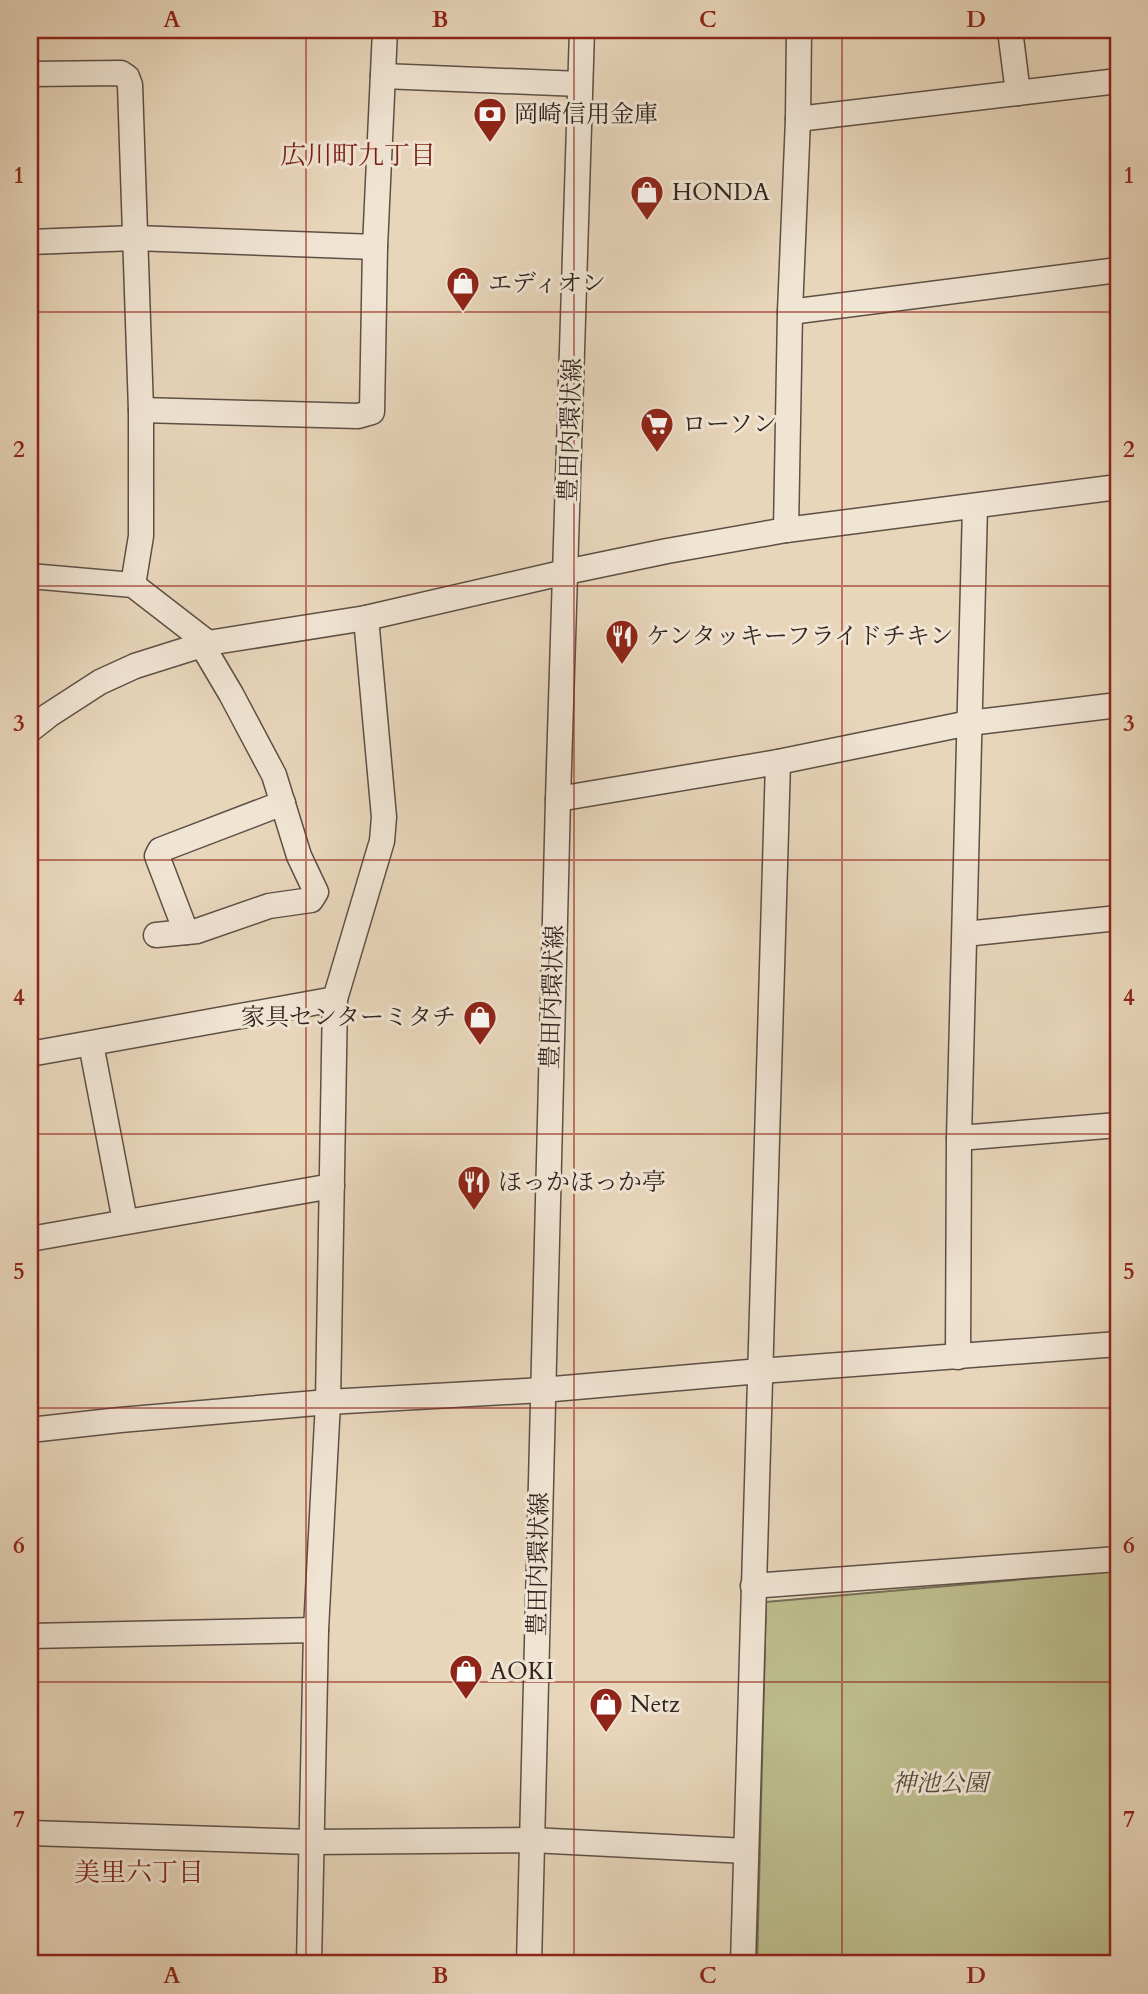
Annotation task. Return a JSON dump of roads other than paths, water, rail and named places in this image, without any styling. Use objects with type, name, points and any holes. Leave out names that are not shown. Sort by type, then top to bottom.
[{"type":"street","points":[[141,410],[358,416],[372,412],[375,247],[385,30]]},
{"type":"street","name":"豊田内環状線","points":[[529,1964],[558,799],[582,30]]},
{"type":"street","points":[[786,530],[799,30]]},
{"type":"street","points":[[1010,30],[1018,93]]},
{"type":"street","points":[[30,74],[121,73],[127,77],[130,85],[141,410],[141,536],[133,585]]},
{"type":"street","points":[[383,76],[580,84]]},
{"type":"street","points":[[798,119],[1118,81]]},
{"type":"street","points":[[30,242],[135,238],[375,247]]},
{"type":"street","points":[[790,312],[1118,270]]},
{"type":"street","points":[[30,730],[48,715],[100,682],[135,666],[205,644],[366,618],[566,572],[786,530],[1118,487]]},
{"type":"street","points":[[958,1357],[959,1138],[975,506]]},
{"type":"street","points":[[30,576],[133,585],[205,644],[274,775],[299,856],[316,892],[311,900],[269,906],[197,931],[156,935]]},
{"type":"street","points":[[309,1964],[316,1630],[328,1402],[335,999],[382,841],[384,817],[366,618]]},
{"type":"street","points":[[558,799],[778,762],[969,723],[1118,705]]},
{"type":"street","points":[[743,1964],[778,762]]},
{"type":"street","points":[[186,932],[158,856],[160,850],[283,803]]},
{"type":"street","points":[[965,934],[1118,918]]},
{"type":"street","points":[[30,1054],[335,999]]},
{"type":"street","points":[[91,1044],[125,1221]]},
{"type":"street","points":[[959,1138],[1118,1125]]},
{"type":"street","points":[[30,1239],[332,1186]]},
{"type":"street","points":[[30,1430],[328,1402],[542,1390],[1118,1345]]},
{"type":"street","points":[[753,1586],[1118,1559]]},
{"type":"street","points":[[30,1636],[316,1630]]},
{"type":"street","points":[[30,1833],[313,1842],[533,1840],[746,1851]]},
{"type":"place","name":"岡崎信用金庫","points":[[490,144]]},
{"type":"place","name":"HONDA","points":[[647,222]]},
{"type":"place","name":"エディオン","points":[[463,313]]},
{"type":"place","name":"ローソン","points":[[657,454]]},
{"type":"place","name":"ケンタッキーフライドチキン","points":[[622,666]]},
{"type":"place","name":"家具センターミタチ","points":[[480,1047]]},
{"type":"place","name":"ほっかほっか亭","points":[[474,1212]]},
{"type":"place","name":"AOKI","points":[[466,1701]]},
{"type":"place","name":"Netz","points":[[606,1734]]},
{"type":"district","name":"広川町九丁目","points":[[358,155]]},
{"type":"district","name":"美里六丁目","points":[[139,1872]]},
{"type":"park label","name":"神池公園","points":[[940,1783]]}]
